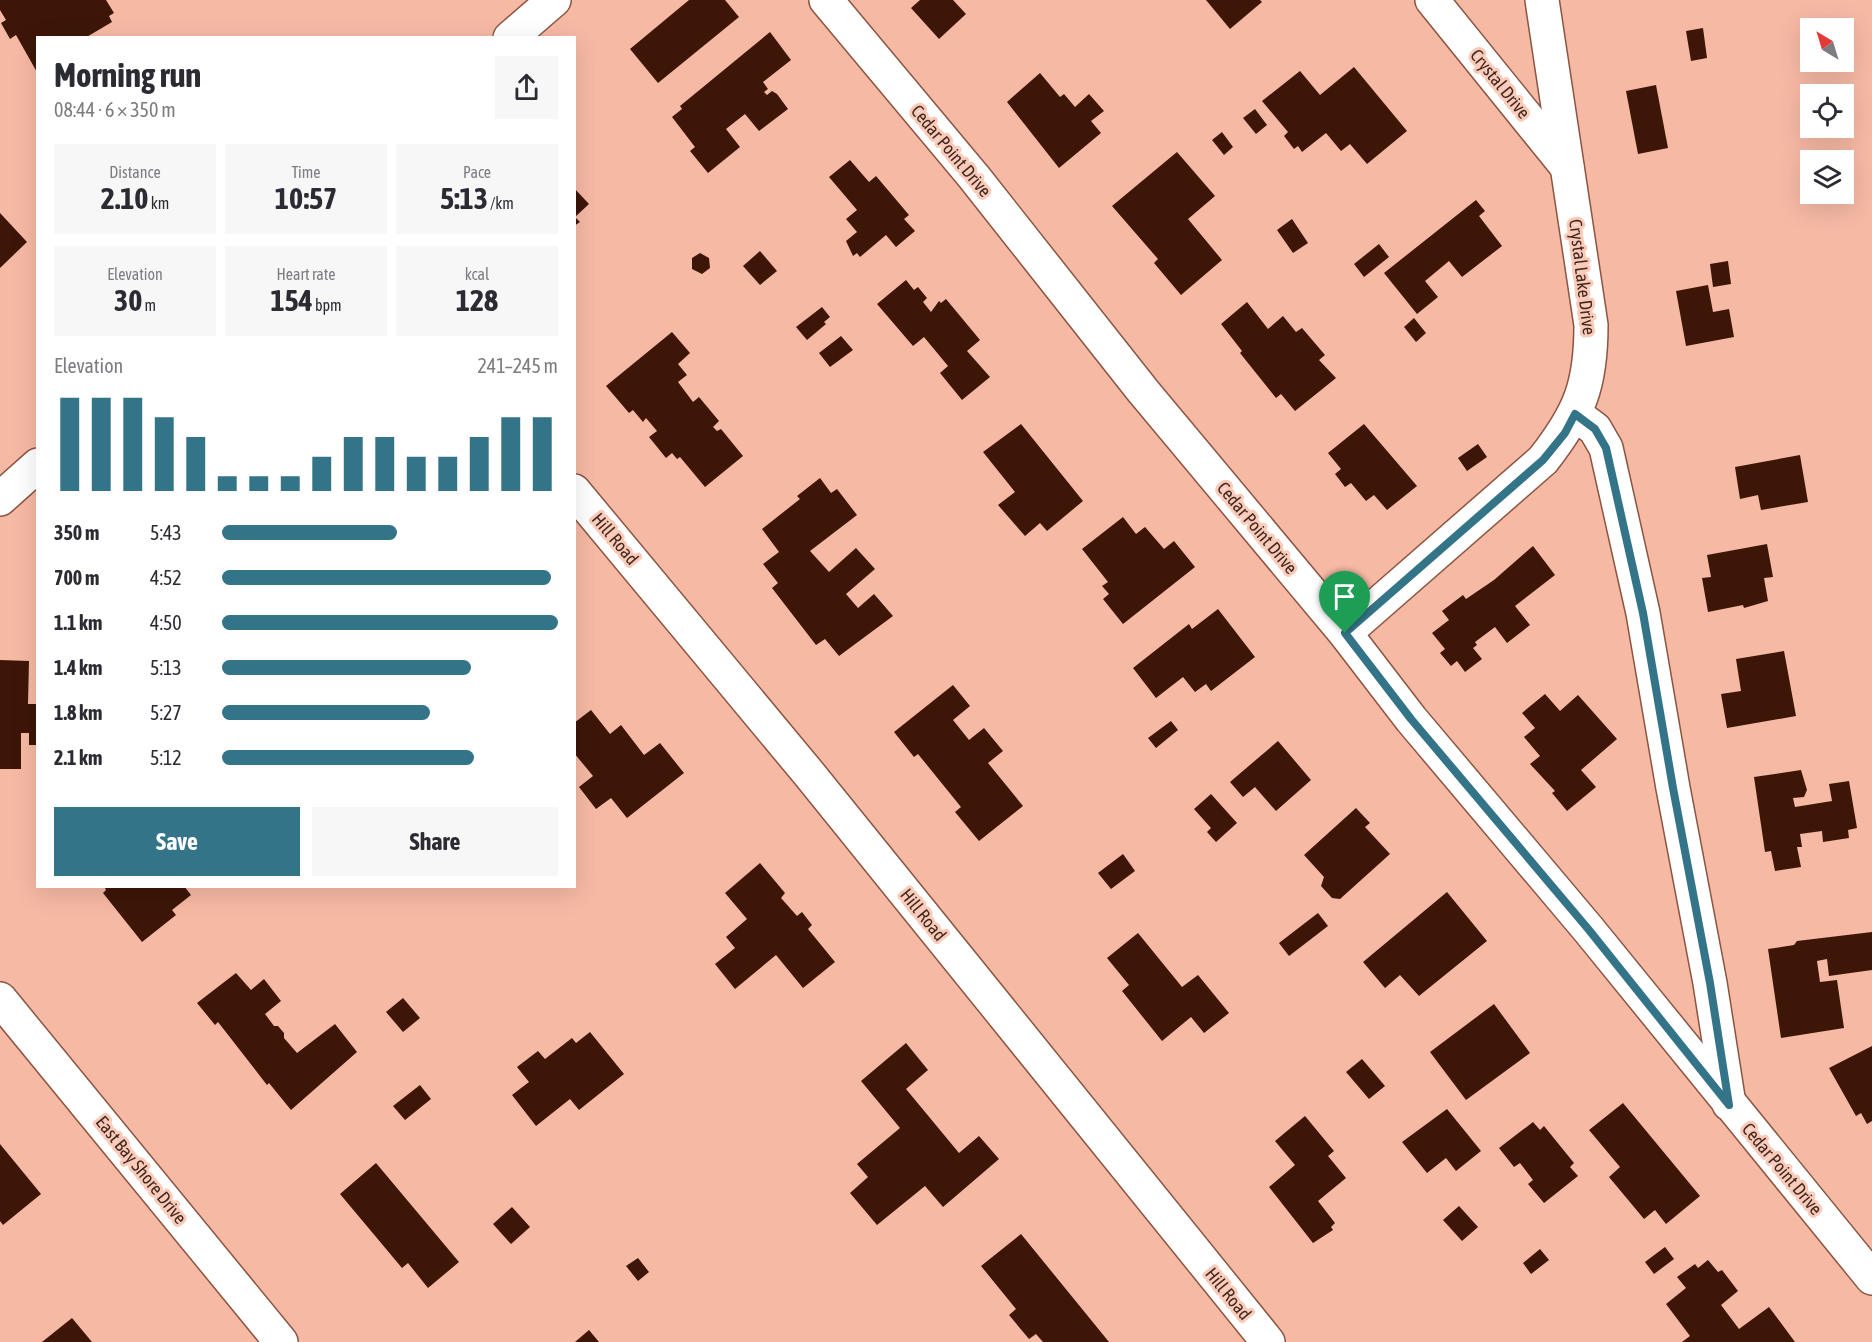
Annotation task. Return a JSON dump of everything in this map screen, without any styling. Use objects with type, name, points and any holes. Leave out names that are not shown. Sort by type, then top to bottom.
[{"type":"street","points":[[512,36],[554,0]]},
{"type":"street","name":"Cedar Point Drive","points":[[826,0],[974,177],[1143,391],[1345,633],[1411,719],[1589,930],[1872,1278]]},
{"type":"street","name":"Crystal Drive","points":[[1432,0],[1568,169]]},
{"type":"street","name":"Crystal Lake Drive","points":[[1345,633],[1543,460],[1565,433],[1585,388],[1591,360],[1591,325],[1542,0]]},
{"type":"street","points":[[1575,414],[1595,429],[1606,448],[1609,459],[1643,613],[1710,983],[1729,1105]]},
{"type":"street","points":[[0,499],[36,467]]},
{"type":"street","name":"Hill Road","points":[[576,493],[810,775],[1268,1342]]},
{"type":"street","name":"East Bay Shore Drive","points":[[0,999],[281,1342]]},
{"type":"building","points":[[0,0],[106,0],[114,13],[109,16],[112,22],[88,36],[36,36],[36,70],[16,35],[10,39],[1,23],[6,20],[0,10]]},
{"type":"building","points":[[689,0],[725,0],[739,17],[658,83],[630,49]]},
{"type":"building","points":[[920,0],[953,0],[966,14],[939,39],[911,8]]},
{"type":"building","points":[[1206,0],[1260,0],[1262,2],[1230,29]]},
{"type":"building","points":[[1703,28],[1707,58],[1691,61],[1686,31]]},
{"type":"building","points":[[770,32],[791,60],[763,82],[768,89],[764,92],[767,95],[772,91],[777,94],[788,109],[759,131],[745,114],[726,129],[740,147],[708,173],[690,151],[695,147],[672,117],[682,109],[680,106]]},
{"type":"building","points":[[1354,67],[1407,131],[1367,164],[1350,144],[1341,151],[1326,133],[1302,152],[1298,146],[1294,149],[1284,136],[1288,132],[1262,101],[1300,71],[1320,95]]},
{"type":"building","points":[[1040,73],[1060,97],[1064,94],[1075,107],[1089,94],[1104,111],[1091,121],[1101,133],[1059,168],[1007,102]]},
{"type":"building","points":[[1656,85],[1668,148],[1638,154],[1626,91]]},
{"type":"building","points":[[1255,109],[1267,125],[1256,134],[1243,118]]},
{"type":"building","points":[[1222,132],[1233,147],[1224,155],[1212,140]]},
{"type":"building","points":[[1177,152],[1215,196],[1188,219],[1222,260],[1181,295],[1154,263],[1158,259],[1112,206]]},
{"type":"building","points":[[850,160],[869,182],[876,176],[909,215],[904,219],[915,231],[896,247],[886,235],[860,257],[857,253],[853,256],[846,241],[857,232],[846,219],[857,210],[829,177]]},
{"type":"building","points":[[576,190],[589,204],[576,216]]},
{"type":"building","points":[[1476,200],[1485,211],[1479,216],[1502,246],[1462,277],[1449,261],[1425,281],[1438,297],[1417,314],[1384,273]]},
{"type":"building","points":[[0,213],[27,242],[0,268]]},
{"type":"building","points":[[1292,219],[1308,243],[1293,253],[1277,230]]},
{"type":"building","points":[[1379,244],[1389,257],[1364,277],[1354,264]]},
{"type":"building","points":[[760,251],[777,271],[760,285],[743,266]]},
{"type":"building","points":[[700,253],[709,258],[710,268],[702,274],[692,269],[692,258]]},
{"type":"building","points":[[1728,261],[1731,284],[1713,287],[1710,264]]},
{"type":"building","points":[[906,280],[914,290],[918,287],[927,298],[923,302],[931,312],[939,301],[941,303],[946,299],[980,340],[967,351],[990,377],[962,400],[940,373],[948,366],[924,337],[913,346],[877,304]]},
{"type":"building","points":[[1708,285],[1713,312],[1729,309],[1734,337],[1686,346],[1676,291]]},
{"type":"building","points":[[1247,302],[1268,329],[1283,316],[1296,332],[1302,328],[1325,355],[1319,360],[1336,378],[1295,411],[1281,394],[1276,398],[1240,353],[1242,351],[1221,324]]},
{"type":"building","points":[[822,307],[830,317],[824,322],[826,324],[807,340],[796,327]]},
{"type":"building","points":[[1414,318],[1426,333],[1416,342],[1404,327]]},
{"type":"building","points":[[672,332],[690,353],[678,364],[687,375],[678,382],[693,402],[699,397],[719,421],[713,427],[717,431],[721,429],[743,456],[705,487],[680,457],[677,459],[672,453],[666,458],[649,437],[657,431],[646,418],[643,422],[633,410],[629,413],[606,386]]},
{"type":"building","points":[[841,336],[853,350],[830,367],[819,353]]},
{"type":"building","points":[[1021,424],[1083,501],[1047,531],[1040,523],[1025,536],[998,505],[1015,492],[983,452]]},
{"type":"building","points":[[1364,424],[1417,486],[1387,510],[1374,495],[1366,501],[1351,483],[1345,487],[1335,474],[1341,469],[1328,453]]},
{"type":"building","points":[[1478,444],[1487,457],[1467,471],[1458,458]]},
{"type":"building","points":[[1800,455],[1808,502],[1761,510],[1758,495],[1740,499],[1735,467]]},
{"type":"building","points":[[820,478],[831,493],[837,489],[857,515],[810,551],[829,572],[856,548],[875,569],[846,594],[858,608],[874,594],[893,616],[839,656],[825,639],[816,645],[772,588],[778,583],[763,564],[779,552],[762,529],[800,499],[797,496]]},
{"type":"building","points":[[1123,517],[1136,534],[1145,527],[1164,549],[1174,541],[1195,567],[1123,624],[1103,599],[1109,594],[1102,586],[1108,582],[1082,549]]},
{"type":"building","points":[[1767,544],[1773,577],[1764,578],[1768,601],[1744,608],[1743,605],[1708,612],[1702,578],[1711,577],[1707,555]]},
{"type":"building","points":[[1533,546],[1555,575],[1515,606],[1530,625],[1507,643],[1495,627],[1475,642],[1477,645],[1473,648],[1482,659],[1465,672],[1457,661],[1451,666],[1440,653],[1445,649],[1432,633],[1449,620],[1442,611],[1463,595],[1466,599],[1494,580]]},
{"type":"building","points":[[1218,609],[1255,657],[1211,691],[1206,684],[1195,692],[1183,677],[1156,698],[1133,668],[1189,624],[1192,629]]},
{"type":"building","points":[[1784,651],[1796,716],[1727,728],[1721,694],[1741,691],[1736,659]]},
{"type":"building","points":[[0,660],[29,661],[28,704],[36,704],[36,745],[29,745],[29,733],[21,733],[21,769],[0,769]]},
{"type":"building","points":[[953,685],[970,706],[953,720],[969,740],[984,728],[1003,751],[988,763],[1023,806],[979,841],[955,812],[961,807],[918,754],[914,757],[894,732]]},
{"type":"building","points":[[1545,694],[1560,711],[1578,695],[1617,739],[1581,770],[1596,787],[1567,811],[1552,793],[1555,791],[1530,764],[1540,756],[1524,737],[1535,728],[1522,713]]},
{"type":"building","points":[[591,710],[610,734],[621,725],[644,755],[660,743],[684,773],[627,818],[611,798],[596,809],[579,787],[593,776],[576,755],[576,721]]},
{"type":"building","points":[[1171,721],[1178,730],[1156,748],[1148,738]]},
{"type":"building","points":[[1278,741],[1311,780],[1276,811],[1255,787],[1243,797],[1230,782]]},
{"type":"building","points":[[1801,770],[1807,790],[1804,797],[1793,798],[1795,807],[1832,801],[1829,784],[1849,781],[1857,828],[1848,830],[1849,838],[1823,842],[1822,831],[1800,834],[1802,847],[1797,847],[1801,867],[1775,871],[1771,851],[1765,852],[1754,777]]},
{"type":"building","points":[[1211,794],[1237,823],[1216,842],[1207,832],[1211,828],[1194,809]]},
{"type":"building","points":[[1356,808],[1370,823],[1365,827],[1390,854],[1340,899],[1332,898],[1321,886],[1324,877],[1304,855]]},
{"type":"building","points":[[1123,854],[1135,871],[1111,889],[1098,873]]},
{"type":"building","points":[[760,863],[785,893],[781,898],[797,916],[802,912],[812,925],[808,929],[835,962],[803,988],[776,955],[735,989],[715,964],[735,948],[726,937],[747,919],[725,893]]},
{"type":"building","points":[[105,888],[186,888],[191,895],[172,910],[176,915],[142,942],[103,893]]},
{"type":"building","points":[[1447,892],[1487,941],[1419,996],[1400,975],[1385,988],[1363,962]]},
{"type":"building","points":[[1318,913],[1328,926],[1289,956],[1279,943]]},
{"type":"building","points":[[1872,932],[1872,970],[1829,976],[1827,959],[1817,961],[1820,982],[1837,980],[1844,1028],[1781,1038],[1768,949],[1794,945],[1797,941]]},
{"type":"building","points":[[1138,933],[1182,987],[1198,975],[1229,1013],[1204,1033],[1191,1017],[1162,1041],[1122,991],[1129,985],[1107,958]]},
{"type":"building","points":[[236,973],[251,990],[264,979],[281,1001],[265,1014],[274,1026],[278,1026],[284,1033],[284,1038],[297,1053],[335,1024],[357,1052],[291,1110],[269,1083],[267,1085],[218,1022],[215,1025],[197,1003]]},
{"type":"building","points":[[403,998],[420,1018],[403,1032],[386,1012]]},
{"type":"building","points":[[1494,1004],[1530,1053],[1466,1100],[1430,1052]]},
{"type":"building","points":[[590,1032],[624,1074],[579,1110],[570,1099],[536,1126],[512,1095],[529,1082],[517,1067],[538,1051],[545,1059],[572,1038],[576,1043]]},
{"type":"building","points":[[906,1043],[928,1070],[906,1089],[959,1153],[979,1136],[999,1159],[943,1207],[925,1186],[877,1225],[850,1193],[868,1177],[857,1164],[900,1128],[861,1081]]},
{"type":"building","points":[[1872,1046],[1872,1121],[1867,1124],[1861,1113],[1856,1116],[1829,1068]]},
{"type":"building","points":[[1362,1059],[1385,1086],[1369,1099],[1346,1072]]},
{"type":"building","points":[[420,1085],[431,1099],[405,1120],[393,1106]]},
{"type":"building","points":[[1623,1103],[1700,1196],[1666,1224],[1655,1210],[1644,1219],[1609,1177],[1620,1167],[1589,1130]]},
{"type":"building","points":[[1447,1109],[1481,1151],[1456,1171],[1446,1158],[1427,1173],[1402,1142]]},
{"type":"building","points":[[1305,1116],[1334,1151],[1328,1156],[1346,1178],[1318,1201],[1335,1223],[1331,1227],[1333,1230],[1313,1243],[1269,1187],[1295,1165],[1275,1141]]},
{"type":"building","points":[[1533,1122],[1540,1130],[1544,1126],[1574,1163],[1570,1167],[1578,1176],[1544,1203],[1528,1184],[1533,1180],[1520,1163],[1514,1167],[1499,1148]]},
{"type":"building","points":[[0,1144],[41,1194],[3,1225],[0,1221]]},
{"type":"building","points":[[376,1163],[459,1262],[428,1288],[408,1263],[402,1268],[340,1194]]},
{"type":"building","points":[[1459,1206],[1478,1227],[1462,1241],[1443,1220]]},
{"type":"building","points":[[512,1207],[530,1227],[511,1244],[493,1224]]},
{"type":"building","points":[[1021,1234],[1109,1342],[1043,1342],[1036,1334],[1029,1339],[1009,1315],[1016,1309],[981,1266]]},
{"type":"building","points":[[1665,1247],[1674,1259],[1654,1274],[1645,1262]]},
{"type":"building","points":[[1540,1249],[1549,1260],[1531,1274],[1523,1263]]},
{"type":"building","points":[[638,1258],[649,1272],[638,1281],[626,1266]]},
{"type":"building","points":[[1708,1260],[1718,1272],[1722,1270],[1738,1291],[1721,1305],[1739,1329],[1769,1307],[1795,1342],[1682,1342],[1690,1336],[1666,1304],[1686,1288],[1677,1277],[1695,1264],[1698,1268]]},
{"type":"building","points":[[72,1318],[92,1342],[42,1342]]},
{"type":"building","points":[[589,1330],[599,1342],[575,1342]]},
{"type":"route","points":[[1575,414],[1595,429],[1606,448],[1643,613],[1710,983],[1729,1105],[1589,930],[1411,719],[1345,633],[1543,460],[1565,433],[1575,414]]}]
